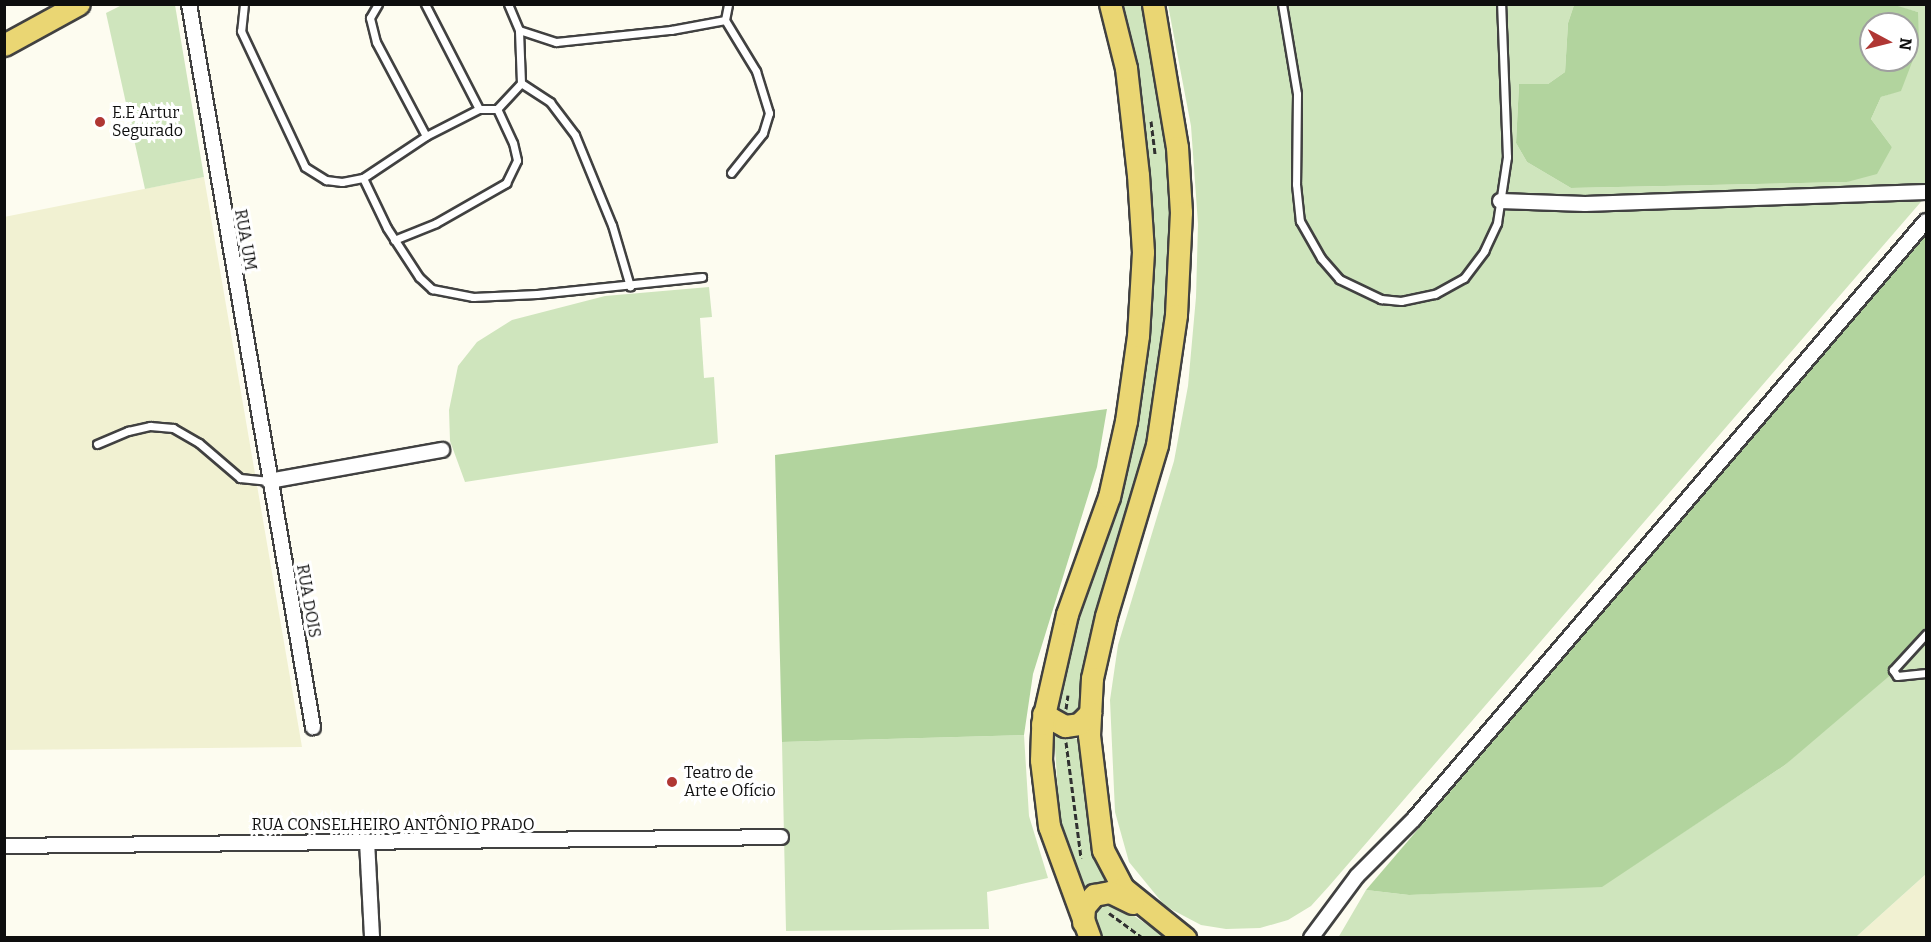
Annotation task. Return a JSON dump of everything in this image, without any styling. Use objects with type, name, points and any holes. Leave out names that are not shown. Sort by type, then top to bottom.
[{"type":"main road","points":[[4,45],[79,4]]},
{"type":"main road","points":[[1086,930],[1049,826],[1041,760],[1043,714],[1067,614],[1108,497],[1126,421],[1138,336],[1143,252],[1138,175],[1126,68],[1110,4]]},
{"type":"main road","points":[[1153,4],[1178,158],[1180,244],[1176,315],[1157,445],[1106,616],[1092,678],[1090,714],[1094,796],[1103,850],[1123,888],[1152,914],[1185,938]]},
{"type":"main road","points":[[1043,714],[1065,726],[1079,724],[1090,714]]},
{"type":"main road","points":[[1086,930],[1087,900],[1103,892],[1117,895],[1152,914]]},
{"type":"street","name":"RUA UM","points":[[189,4],[269,481]]},
{"type":"street","points":[[1500,201],[1585,204],[1926,192]]},
{"type":"street","points":[[1315,935],[1357,876],[1414,819],[1926,221]]},
{"type":"street","points":[[269,481],[442,450]]},
{"type":"street","name":"RUA DOIS","points":[[269,481],[313,727]]},
{"type":"street","name":"RUA CONSELHEIRO ANTÔNIO PRADO","points":[[4,846],[781,837]]},
{"type":"street","points":[[367,841],[372,938]]},
{"type":"lane","points":[[244,4],[241,31],[305,166],[326,180],[342,182],[363,178],[426,136],[479,109],[497,109],[521,83],[519,30],[508,4]]},
{"type":"lane","points":[[378,4],[370,18],[374,35],[426,136]]},
{"type":"lane","points":[[425,4],[479,109]]},
{"type":"lane","points":[[728,4],[725,20],[756,71],[769,113],[763,133],[731,173]]},
{"type":"lane","points":[[1282,4],[1297,94],[1296,184],[1300,221],[1321,258],[1340,279],[1381,299],[1401,301],[1450,288],[1484,251],[1497,223],[1507,157],[1501,4]]},
{"type":"lane","points":[[519,30],[556,42],[671,30],[725,20]]},
{"type":"lane","points":[[521,83],[550,102],[575,135],[612,225],[630,286]]},
{"type":"lane","points":[[394,240],[436,223],[506,183],[517,160],[513,143],[497,109]]},
{"type":"lane","points":[[363,178],[394,240],[432,289],[473,297],[630,286],[702,277]]},
{"type":"lane","points":[[97,444],[128,431],[150,426],[173,428],[199,443],[240,478],[269,481]]},
{"type":"lane","points":[[1926,634],[1893,669],[1897,676],[1926,673]]},
{"type":"green space","points":[[1891,4],[1918,12],[1859,12],[1859,72],[1908,72],[1901,91],[1881,97],[1871,119],[1892,147],[1877,174],[1847,182],[1571,188],[1527,162],[1516,143],[1519,84],[1548,84],[1565,72],[1568,23],[1574,5]]},
{"type":"green space","points":[[122,5],[175,5],[204,177],[145,189],[106,13]]},
{"type":"green space","points":[[1118,5],[1142,5],[1157,78],[1171,188],[1169,291],[1157,408],[1087,663],[1079,715],[1074,719],[1053,712],[1144,341]]},
{"type":"green space","points":[[1168,5],[1574,5],[1568,23],[1565,72],[1548,84],[1519,84],[1516,143],[1527,162],[1571,188],[1847,182],[1892,147],[1871,119],[1881,97],[1901,90],[1905,72],[1919,72],[1919,12],[1891,5],[1926,5],[1926,196],[1311,906],[1288,920],[1260,928],[1226,929],[1201,925],[1165,906],[1129,862],[1115,812],[1110,700],[1118,645],[1174,461],[1188,386],[1196,297],[1198,224],[1191,126]]},
{"type":"green space","points":[[204,177],[302,747],[5,750],[4,217]]},
{"type":"green space","points":[[1926,235],[1926,633],[1894,672],[1785,765],[1602,887],[1409,895],[1366,890]]},
{"type":"green space","points":[[709,287],[712,317],[700,318],[704,378],[714,377],[718,443],[465,482],[450,441],[449,410],[458,366],[477,342],[512,320],[605,296]]},
{"type":"green space","points":[[1107,409],[1097,467],[1033,674],[1024,735],[782,742],[775,455]]},
{"type":"green space","points":[[1926,633],[1926,874],[1856,937],[1338,938],[1366,890],[1409,895],[1602,886],[1785,765]]},
{"type":"green space","points":[[1054,732],[1077,739],[1093,838],[1108,873],[1107,881],[1080,893],[1060,824]]},
{"type":"green space","points":[[1024,735],[1029,816],[1048,878],[987,892],[989,929],[786,931],[782,742]]},
{"type":"green space","points":[[1926,874],[1926,937],[1856,937]]},
{"type":"green space","points":[[1101,900],[1127,911],[1165,937],[1098,937],[1093,905]]},
{"type":"place","name":"E.E Artur Segurado","points":[[100,122]]},
{"type":"place","name":"Teatro de Arte e Ofício","points":[[672,782]]}]
